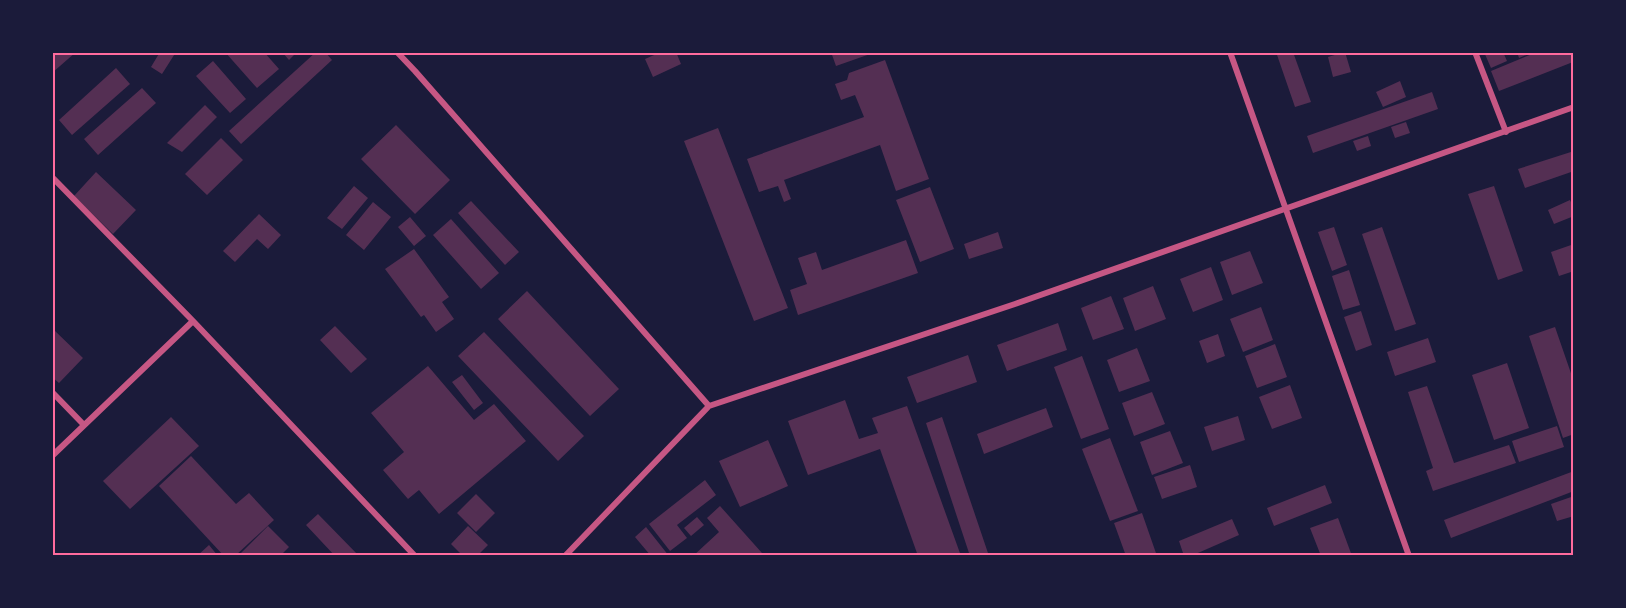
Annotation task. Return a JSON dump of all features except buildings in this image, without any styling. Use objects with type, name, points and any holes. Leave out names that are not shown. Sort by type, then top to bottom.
[{"type":"street","points":[[397,52],[709,406]]},
{"type":"street","points":[[1230,52],[1409,555]]},
{"type":"street","points":[[1476,52],[1506,132]]},
{"type":"street","points":[[565,555],[709,406],[1016,304],[1574,107]]},
{"type":"street","points":[[52,177],[193,321],[415,555]]},
{"type":"street","points":[[52,456],[193,321]]},
{"type":"street","points":[[52,392],[84,425]]}]
